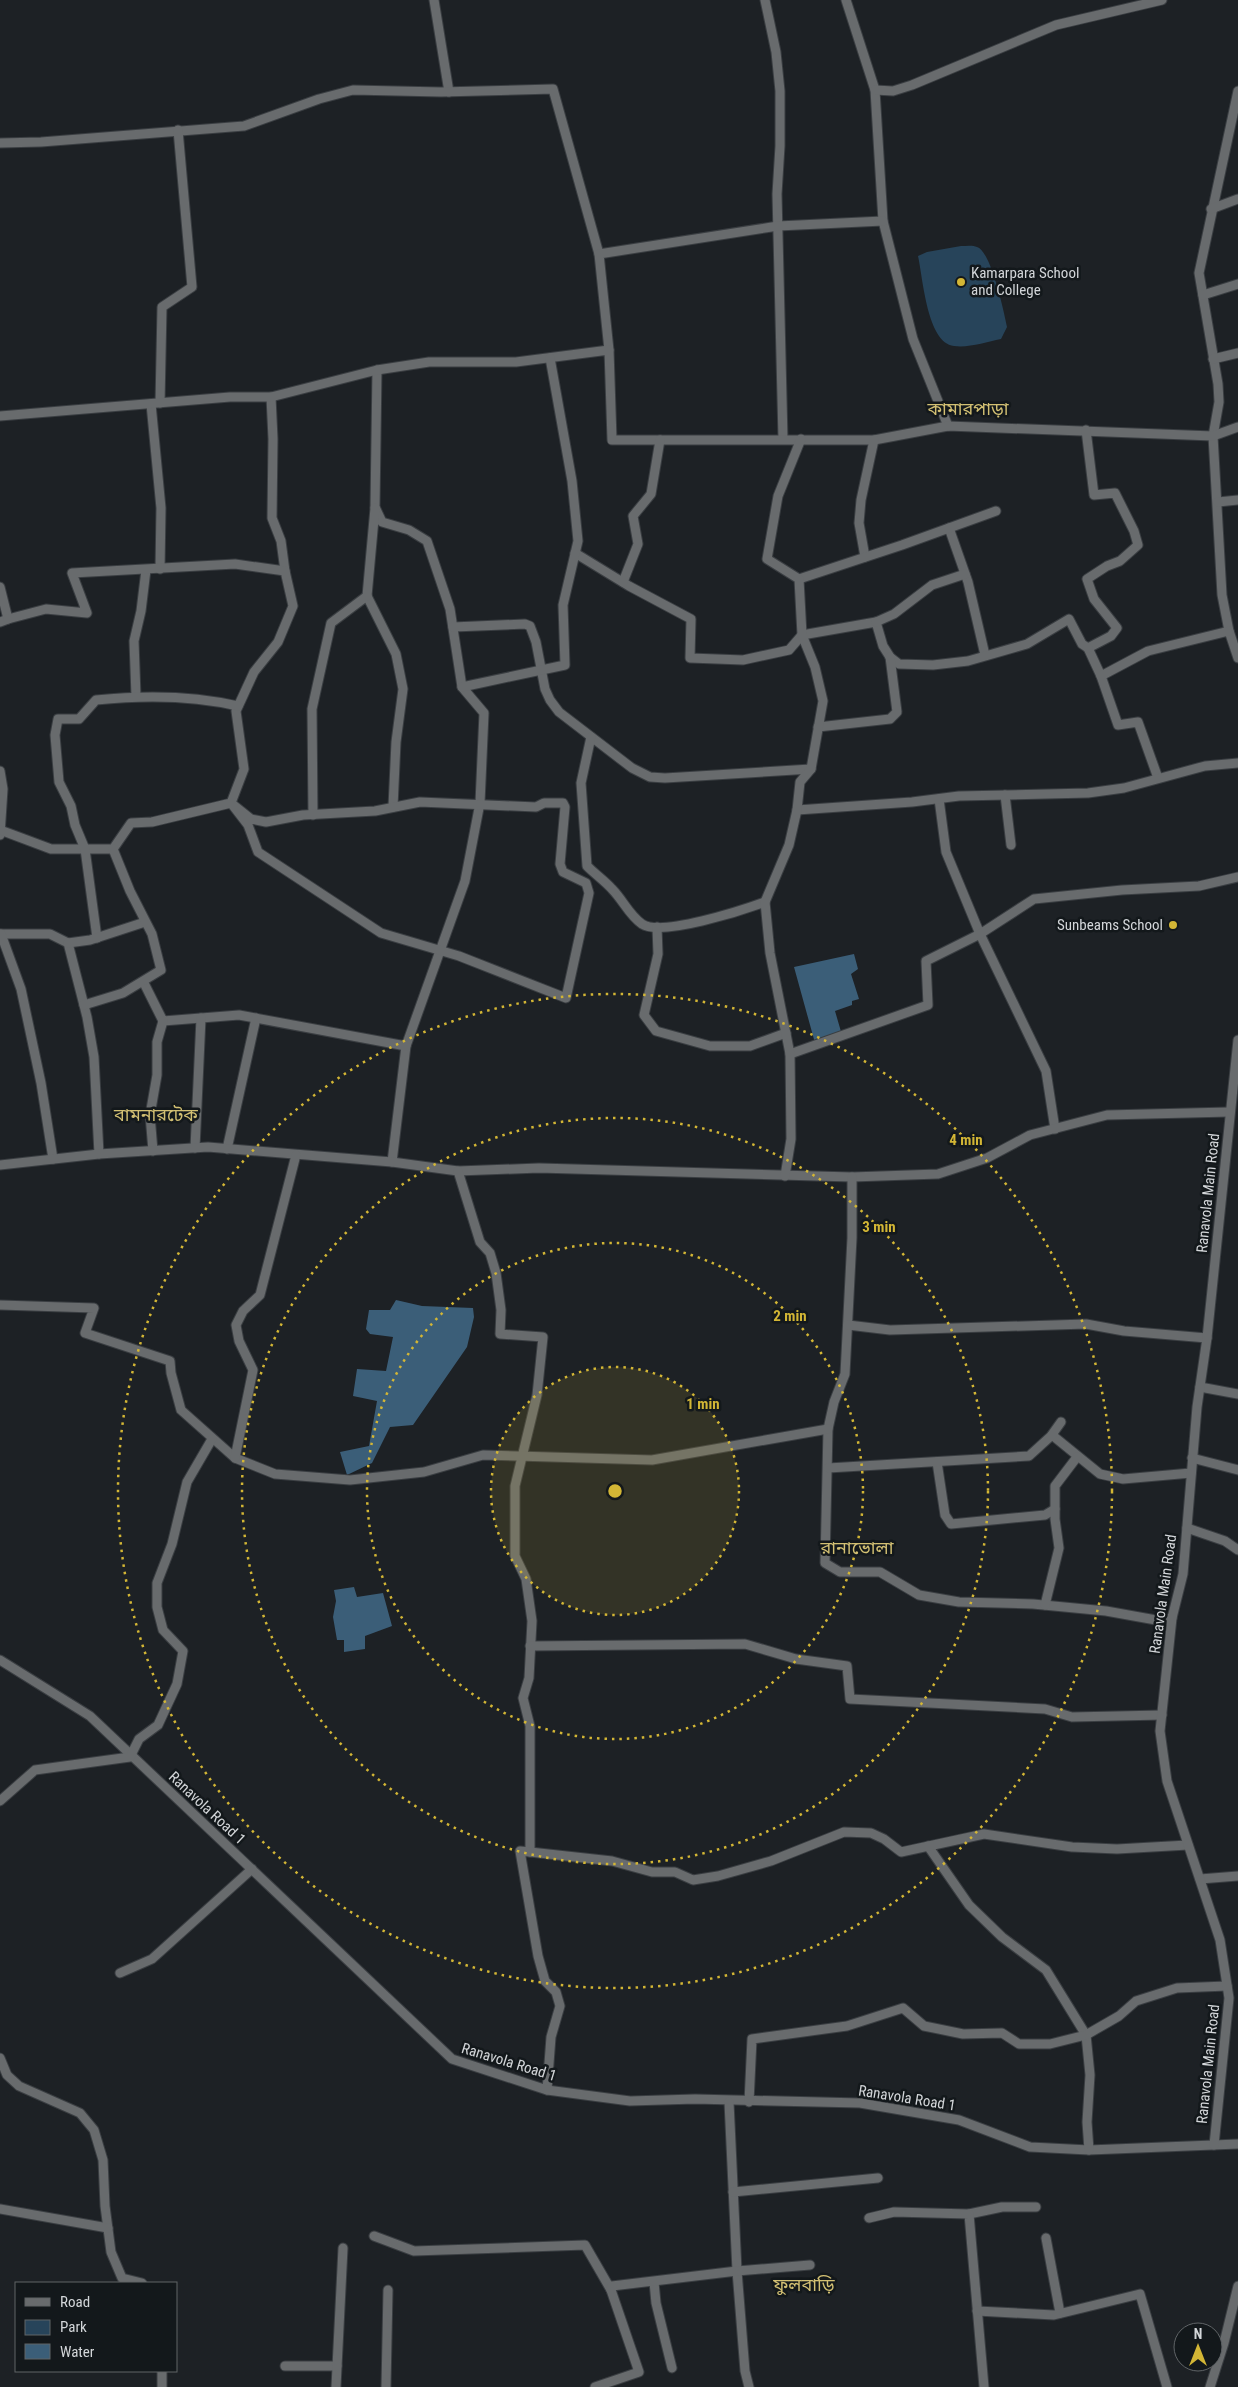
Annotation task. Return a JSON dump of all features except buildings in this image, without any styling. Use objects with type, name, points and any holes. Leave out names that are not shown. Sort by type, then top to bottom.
[{"type":"street","points":[[434,0],[449,92]]},
{"type":"street","points":[[765,0],[776,52],[780,90],[778,226],[783,439]]},
{"type":"street","points":[[846,0],[875,90],[883,221],[913,339],[948,426]]},
{"type":"street","points":[[875,90],[893,90],[912,85],[1056,25],[1162,0]]},
{"type":"street","points":[[0,142],[41,142],[244,126],[319,99],[354,90],[449,92],[553,89],[599,254],[609,350],[612,440],[874,440],[948,426],[1213,436],[1238,427]]},
{"type":"street","points":[[1238,91],[1211,209],[1199,273],[1219,402],[1213,436],[1222,595],[1229,630],[1238,658]]},
{"type":"street","points":[[160,569],[161,508],[155,403],[162,307],[192,287],[178,130]]},
{"type":"street","points":[[1211,209],[1238,199]]},
{"type":"street","points":[[599,254],[778,226],[883,221]]},
{"type":"street","points":[[1203,295],[1238,284]]},
{"type":"street","points":[[0,416],[230,397],[271,397],[377,370],[429,362],[516,362],[609,350]]},
{"type":"street","points":[[1213,359],[1238,353]]},
{"type":"street","points":[[462,687],[565,665],[563,605],[578,542],[572,482],[550,358]]},
{"type":"street","points":[[377,370],[375,507],[367,596],[396,654],[403,689],[396,742],[394,807]]},
{"type":"street","points":[[231,802],[244,769],[236,711],[254,672],[278,642],[293,606],[285,571],[281,541],[272,518],[271,397]]},
{"type":"street","points":[[1086,430],[1094,494],[1115,493],[1134,531],[1138,545],[1120,561],[1107,566],[1087,580],[1094,599],[1117,628],[1111,636],[1088,648]]},
{"type":"street","points":[[799,579],[767,559],[778,496],[802,439]]},
{"type":"street","points":[[623,582],[638,544],[633,516],[651,494],[660,440]]},
{"type":"street","points":[[865,557],[859,523],[861,500],[874,440]]},
{"type":"street","points":[[1218,502],[1238,500]]},
{"type":"street","points":[[375,507],[382,522],[409,530],[427,541],[450,608],[462,687],[484,713],[480,803],[465,882],[406,1046],[392,1162]]},
{"type":"street","points":[[799,579],[996,510]]},
{"type":"street","points":[[949,528],[965,574],[985,656]]},
{"type":"street","points":[[575,553],[691,619],[690,658],[743,660],[788,650],[802,635],[876,622],[894,614],[932,585],[965,574]]},
{"type":"street","points":[[0,587],[4,620],[46,608],[87,613],[72,574],[235,564],[285,571]]},
{"type":"street","points":[[136,696],[134,641],[146,570]]},
{"type":"street","points":[[785,1176],[791,1139],[790,1054],[770,953],[765,902],[789,845],[797,810],[800,782],[811,769],[823,701],[815,667],[802,635],[799,579]]},
{"type":"street","points":[[313,815],[312,710],[331,623],[367,596]]},
{"type":"street","points":[[876,622],[883,646],[890,657],[899,664],[933,665],[968,661],[1027,644],[1069,619],[1082,644],[1088,648],[1101,676],[1118,725],[1138,722],[1158,778]]},
{"type":"street","points":[[453,627],[525,624],[530,626],[536,642],[540,670],[550,700],[559,712],[632,768],[650,777],[721,776],[811,769]]},
{"type":"street","points":[[1101,676],[1148,651],[1229,630]]},
{"type":"street","points":[[818,727],[890,720],[897,712],[890,657]]},
{"type":"street","points":[[97,938],[85,849],[75,824],[71,806],[60,782],[55,736],[58,719],[79,719],[96,700],[136,696],[207,699],[238,706]]},
{"type":"street","points":[[591,737],[581,783],[587,866],[614,890],[624,908],[643,925],[672,927],[738,912],[765,902]]},
{"type":"street","points":[[797,810],[1005,795],[1088,793],[1124,788],[1205,766],[1238,762]]},
{"type":"street","points":[[0,771],[3,789],[0,832],[51,849],[113,849]]},
{"type":"street","points":[[1005,795],[1011,845]]},
{"type":"street","points":[[939,799],[946,852],[980,934],[1046,1071],[1055,1129]]},
{"type":"street","points":[[231,802],[251,819],[266,822],[313,815],[375,811],[420,802],[480,803],[536,807],[544,803],[563,803],[565,805],[560,864],[563,872],[586,882],[589,893],[566,998],[439,950],[381,933],[258,852],[248,825],[231,802]]},
{"type":"street","points":[[113,849],[132,823],[167,819],[231,802]]},
{"type":"street","points":[[84,1005],[123,993],[161,970],[152,934],[130,892],[113,849]]},
{"type":"street","points":[[790,1054],[928,1005],[926,962],[980,934],[1034,899],[1122,890],[1199,886],[1238,877]]},
{"type":"street","points":[[52,1159],[41,1083],[21,989],[1,934],[50,934],[68,943],[97,938],[145,922]]},
{"type":"street","points":[[657,927],[658,954],[644,1015],[656,1031],[710,1046],[750,1046],[786,1033]]},
{"type":"street","points":[[68,943],[84,1005],[94,1057],[99,1154]]},
{"type":"street","points":[[145,985],[163,1021],[157,1042],[157,1075],[150,1115],[153,1151]]},
{"type":"street","points":[[163,1021],[240,1015],[406,1046]]},
{"type":"street","points":[[195,1148],[201,1018]]},
{"type":"street","points":[[227,1149],[256,1018]]},
{"type":"street","name":"Ranavola Main Road","points":[[1214,2144],[1229,1998],[1220,1940],[1167,1781],[1160,1731],[1172,1618],[1183,1574],[1192,1458],[1207,1338],[1229,1112],[1238,1040]]},
{"type":"street","points":[[0,1165],[99,1154],[195,1148],[392,1162],[458,1171],[539,1168],[852,1177],[938,1174],[987,1158],[1030,1135],[1107,1115],[1229,1112]]},
{"type":"street","points":[[235,1458],[253,1370],[238,1341],[236,1325],[243,1311],[260,1295],[296,1155]]},
{"type":"street","points":[[458,1171],[480,1242],[490,1253],[496,1273],[501,1310],[500,1334],[543,1337],[537,1395],[515,1486],[515,1556],[526,1579],[532,1621],[529,1678],[523,1698],[530,1726],[530,1852]]},
{"type":"street","points":[[852,1177],[852,1238],[846,1374],[834,1402],[828,1429],[825,1563],[840,1572],[880,1572],[919,1594],[959,1602],[1044,1605],[1099,1610],[1156,1620],[1172,1618]]},
{"type":"street","points":[[0,1305],[94,1308],[85,1333],[170,1362],[170,1373],[181,1410],[235,1458],[275,1474],[350,1480],[424,1472],[482,1454],[652,1460],[828,1429]]},
{"type":"street","points":[[848,1325],[890,1330],[1086,1324],[1124,1331],[1207,1338]]},
{"type":"street","points":[[1200,1387],[1238,1394]]},
{"type":"street","points":[[828,1468],[1029,1456],[1052,1435],[1061,1422]]},
{"type":"street","points":[[1052,1435],[1096,1472],[1124,1479],[1191,1473]]},
{"type":"street","points":[[0,1802],[35,1770],[130,1757],[139,1739],[158,1724],[178,1684],[182,1651],[163,1630],[157,1607],[157,1583],[172,1544],[187,1482],[212,1439]]},
{"type":"street","points":[[1044,1605],[1059,1548],[1054,1509],[1054,1486],[1078,1457]]},
{"type":"street","points":[[1192,1458],[1238,1470]]},
{"type":"street","points":[[936,1462],[945,1514],[951,1524],[1046,1514],[1054,1509]]},
{"type":"street","points":[[1187,1528],[1225,1541],[1238,1550]]},
{"type":"street","points":[[530,1646],[745,1644],[796,1659],[847,1666],[850,1699],[1044,1709],[1072,1717],[1162,1715]]},
{"type":"street","name":"Ranavola Road 1","points":[[0,1660],[90,1716],[130,1757],[252,1869],[452,2059],[547,2090],[630,2101],[695,2099],[729,2102],[860,2103],[959,2120],[1030,2147],[1089,2150],[1238,2144]]},
{"type":"street","points":[[547,2090],[551,2037],[560,2006],[556,1992],[546,1981],[538,1956],[520,1851],[612,1861],[652,1872],[675,1872],[693,1880],[718,1876],[771,1861],[844,1832],[871,1833],[884,1839],[901,1852],[984,1834],[1072,1847],[1118,1849],[1188,1845]]},
{"type":"street","points":[[928,1846],[969,1905],[1002,1937],[1046,1970],[1086,2035],[1090,2074],[1087,2122],[1089,2150]]},
{"type":"street","points":[[120,1973],[152,1959],[252,1869]]},
{"type":"street","points":[[1200,1879],[1238,1876]]},
{"type":"street","points":[[749,2102],[752,2039],[847,2026],[904,2008],[924,2026],[963,2034],[1002,2033],[1019,2044],[1050,2044],[1086,2035],[1119,2016],[1136,2001],[1177,1988],[1227,1986]]},
{"type":"street","points":[[0,2058],[7,2075],[19,2086],[80,2112],[94,2130],[104,2160],[111,2252],[122,2278],[138,2282]]},
{"type":"street","points":[[729,2102],[737,2271],[745,2371],[749,2387]]},
{"type":"street","points":[[733,2192],[878,2178]]},
{"type":"street","points":[[869,2218],[894,2212],[969,2214],[1002,2207],[1036,2207]]},
{"type":"street","points":[[0,2209],[108,2228]]},
{"type":"street","points":[[969,2214],[984,2387]]},
{"type":"street","points":[[374,2236],[414,2251],[584,2245],[611,2290],[639,2372],[594,2387]]},
{"type":"street","points":[[1046,2238],[1060,2313]]},
{"type":"street","points":[[336,2387],[343,2248]]},
{"type":"street","points":[[611,2290],[612,2286],[737,2271],[810,2265]]},
{"type":"street","points":[[654,2282],[656,2303],[672,2368]]},
{"type":"street","points":[[1210,2387],[1224,2343],[1238,2286]]},
{"type":"street","points":[[386,2387],[388,2290]]},
{"type":"street","points":[[977,2311],[1014,2314],[1060,2313],[1140,2294],[1167,2387]]},
{"type":"street","points":[[285,2366],[338,2366]]},
{"type":"street","points":[[162,2372],[162,2387]]},
{"type":"green space","points":[[961,246],[977,247],[982,251],[992,270],[1007,327],[1001,339],[972,345],[954,346],[945,342],[938,334],[932,322],[924,293],[918,256],[927,252]]},
{"type":"water","points":[[854,954],[858,969],[851,974],[859,999],[852,1001],[852,1005],[835,1011],[842,1035],[815,1043],[794,967]]},
{"type":"water","points":[[396,1300],[422,1306],[473,1308],[474,1317],[467,1347],[413,1425],[390,1427],[372,1463],[347,1475],[340,1452],[369,1446],[377,1401],[353,1396],[357,1369],[386,1371],[393,1337],[370,1334],[366,1329],[369,1310],[390,1310]]},
{"type":"water","points":[[354,1587],[357,1597],[383,1593],[392,1626],[365,1636],[365,1649],[344,1652],[344,1640],[337,1640],[333,1617],[336,1601],[334,1590]]},
{"type":"place","name":"Kamarpara School and College","points":[[961,282]]},
{"type":"place","name":"Sunbeams School","points":[[1173,925]]},
{"type":"district","name":"কামারপাড়া","points":[[968,408]]},
{"type":"district","name":"বামনারটেক","points":[[156,1114]]},
{"type":"district","name":"রানাভোলা","points":[[857,1547]]},
{"type":"district","name":"ফুলবাড়ি","points":[[804,2284]]}]
